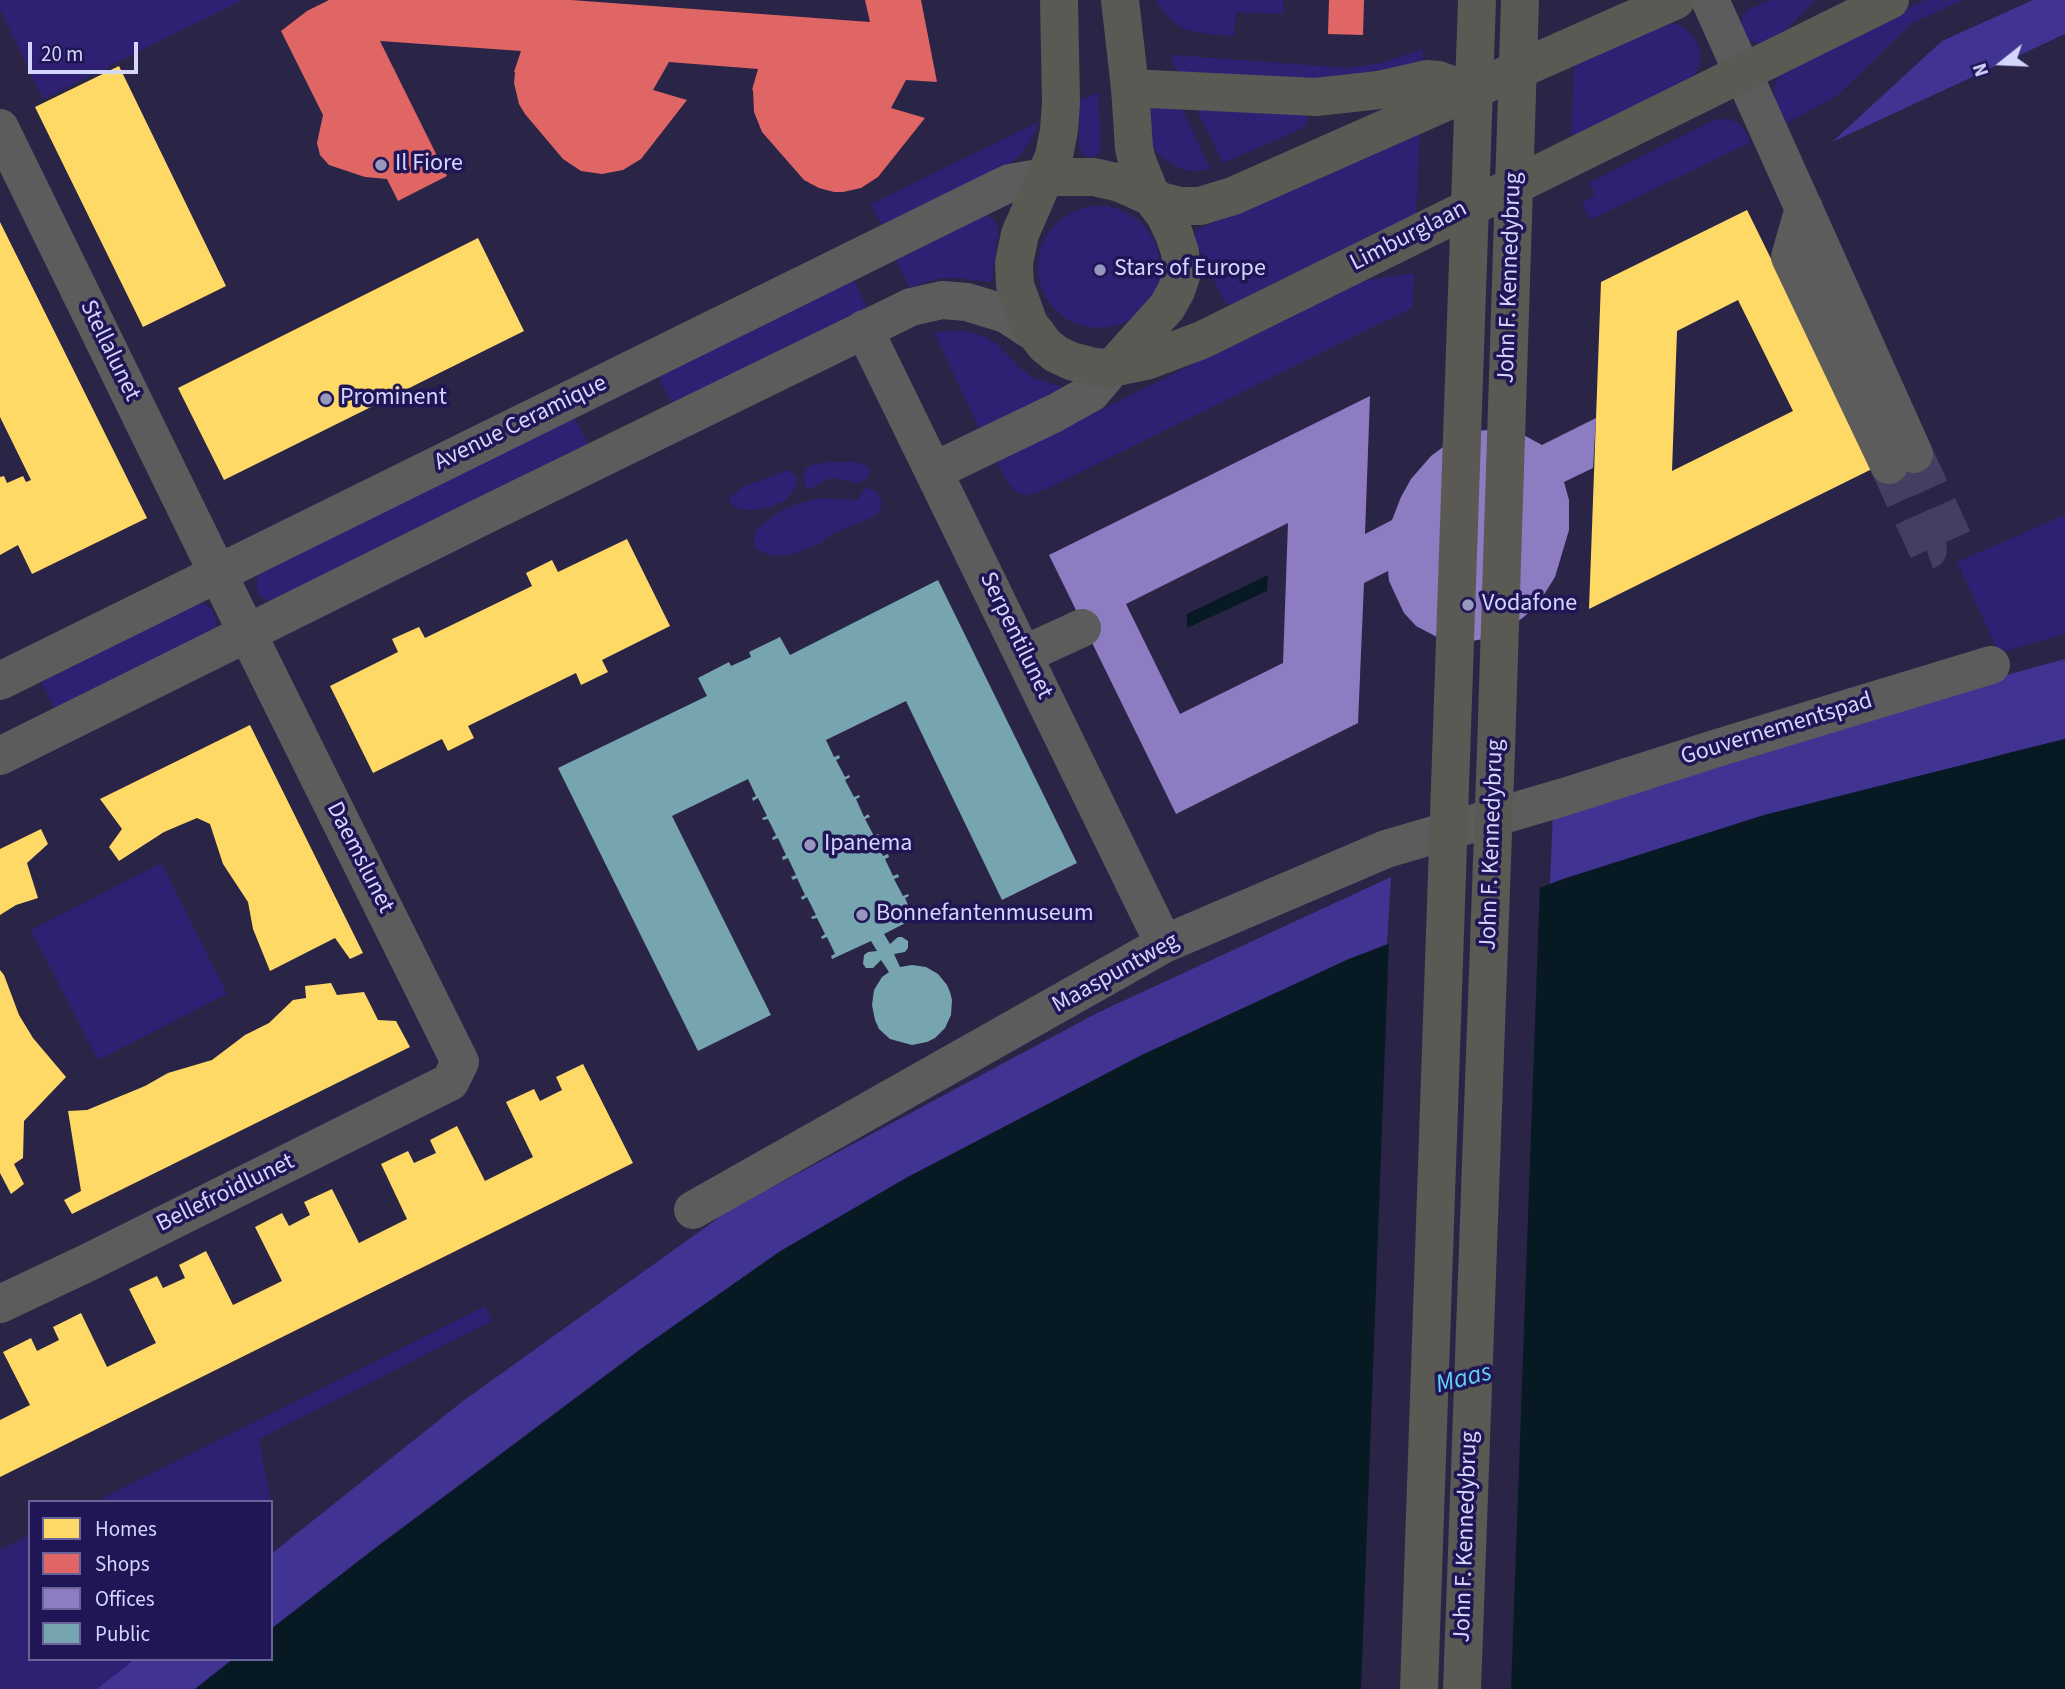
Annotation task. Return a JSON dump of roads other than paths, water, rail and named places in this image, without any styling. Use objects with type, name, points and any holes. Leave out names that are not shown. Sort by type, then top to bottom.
[{"type":"main road","points":[[1059,0],[1061,111],[1054,156],[1020,234],[1013,274],[1018,297],[1030,324],[1045,345],[1071,361],[1112,368],[1167,307],[1182,273],[1180,252],[1174,234],[1165,215],[1152,198],[1140,171],[1134,148],[1120,0]]},
{"type":"main road","name":"John F. Kennedybrug","points":[[1419,1689],[1477,0]]},
{"type":"main road","name":"John F. Kennedybrug","points":[[1462,1689],[1520,0]]},
{"type":"main road","points":[[1045,177],[1094,177],[1119,183],[1170,204],[1190,207],[1218,201],[1676,0]]},
{"type":"main road","name":"Limburglaan","points":[[1112,368],[1146,361],[1202,340],[1890,0]]},
{"type":"main road","points":[[1130,88],[1316,97],[1379,90],[1427,79],[1469,91]]},
{"type":"street","points":[[1710,0],[1804,208],[1790,257],[1902,460]]},
{"type":"street","name":"Stellalunet","points":[[0,128],[247,634]]},
{"type":"street","name":"Avenue Ceramique","points":[[0,681],[984,195],[1010,183],[1045,177]]},
{"type":"street","points":[[0,756],[864,328],[923,303],[957,301],[980,305],[1013,318],[1037,334]]},
{"type":"street","name":"Serpentilunet","points":[[864,328],[1164,944]]},
{"type":"street","points":[[934,471],[1091,393],[1112,368]]},
{"type":"street","points":[[1023,655],[1082,628]]},
{"type":"street","name":"Daemslunet","points":[[247,634],[460,1062],[450,1083]]},
{"type":"street","name":"Gouvernementspad","points":[[1564,797],[1991,665]]},
{"type":"street","name":"Maaspuntweg","points":[[693,1210],[1164,944],[1386,849],[1564,797]]},
{"type":"street","name":"Bellefroidlunet","points":[[4,1293],[114,1250],[450,1083]]},
{"type":"water","points":[[1268,575],[1267,591],[1187,628],[1187,614]]},
{"type":"water","name":"Maas","points":[[2065,739],[2065,1689],[195,1689],[230,1661],[273,1661],[273,1627],[374,1549],[642,1348],[779,1252],[906,1178],[1142,1055],[1349,959],[1563,879],[1764,815]]},
{"type":"tunnel","points":[[1914,454],[1953,539]]},
{"type":"tunnel","points":[[1889,465],[1928,550],[1914,555]]},
{"type":"place","name":"Il Fiore","points":[[381,165]]},
{"type":"place","name":"Stars of Europe","points":[[1100,270]]},
{"type":"place","name":"Prominent","points":[[326,399]]},
{"type":"place","name":"Vodafone","points":[[1468,605]]},
{"type":"place","name":"Ipanema","points":[[810,845]]},
{"type":"place","name":"Bonnefantenmuseum","points":[[862,915]]}]
